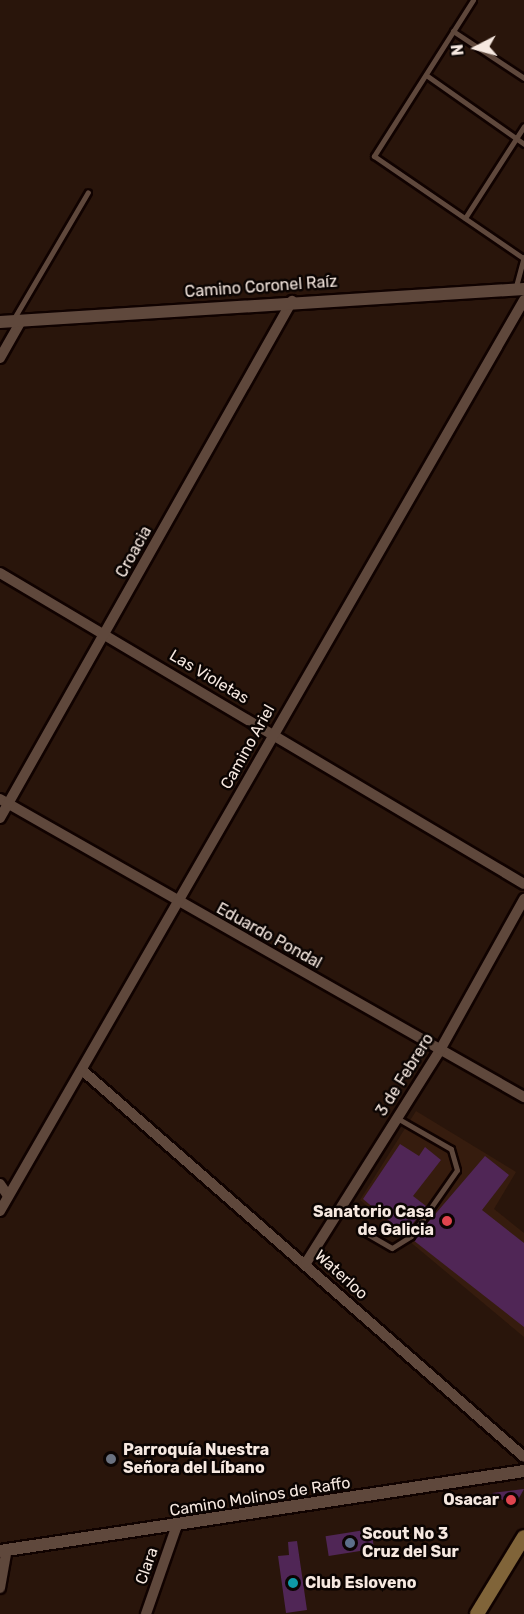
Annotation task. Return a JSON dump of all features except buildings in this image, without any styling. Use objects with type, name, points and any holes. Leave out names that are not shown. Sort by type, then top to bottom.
[{"type":"main road","points":[[477,1614],[524,1537]]},
{"type":"street","name":"Camino Coronel Raíz","points":[[11,321],[292,301],[520,290]]},
{"type":"street","name":"Camino Ariel","points":[[0,1211],[524,300]]},
{"type":"street","name":"Croacia","points":[[0,818],[4,801],[106,632],[292,301]]},
{"type":"street","points":[[0,358],[11,321]]},
{"type":"street","name":"Las Violetas","points":[[0,573],[106,632],[524,884]]},
{"type":"street","name":"Eduardo Pondal","points":[[4,801],[524,1097]]},
{"type":"street","name":"3 de Febrero","points":[[306,1263],[440,1050],[524,898]]},
{"type":"street","name":"Waterloo","points":[[82,1070],[306,1263],[524,1457]]},
{"type":"street","points":[[0,1184],[8,1196]]},
{"type":"street","name":"Camino Molinos de Raffo","points":[[4,1551],[176,1528],[524,1471]]},
{"type":"street","name":"Clara","points":[[146,1614],[176,1528]]},
{"type":"street","points":[[0,1588],[4,1551]]},
{"type":"lane","points":[[473,0],[374,156],[524,258],[520,290]]},
{"type":"lane","points":[[453,31],[524,78]]},
{"type":"lane","points":[[426,75],[524,144]]},
{"type":"lane","points":[[465,218],[524,126]]},
{"type":"lane","points":[[11,321],[88,192]]},
{"type":"lane","points":[[364,1232],[392,1248],[411,1236],[457,1170],[451,1149],[396,1117]]},
{"type":"shaded area","name":"Sanatorio Casa de Galicia","points":[[416,1111],[516,1172],[494,1209],[524,1233],[524,1337],[360,1200]]},
{"type":"place","name":"Sanatorio Casa de Galicia","points":[[447,1221]]},
{"type":"place","name":"Parroquía Nuestra Señora del Líbano","points":[[111,1459]]},
{"type":"place","name":"Osacar","points":[[511,1500]]},
{"type":"place","name":"Scout No 3 Cruz del Sur","points":[[350,1543]]},
{"type":"place","name":"Club Esloveno","points":[[293,1583]]}]
